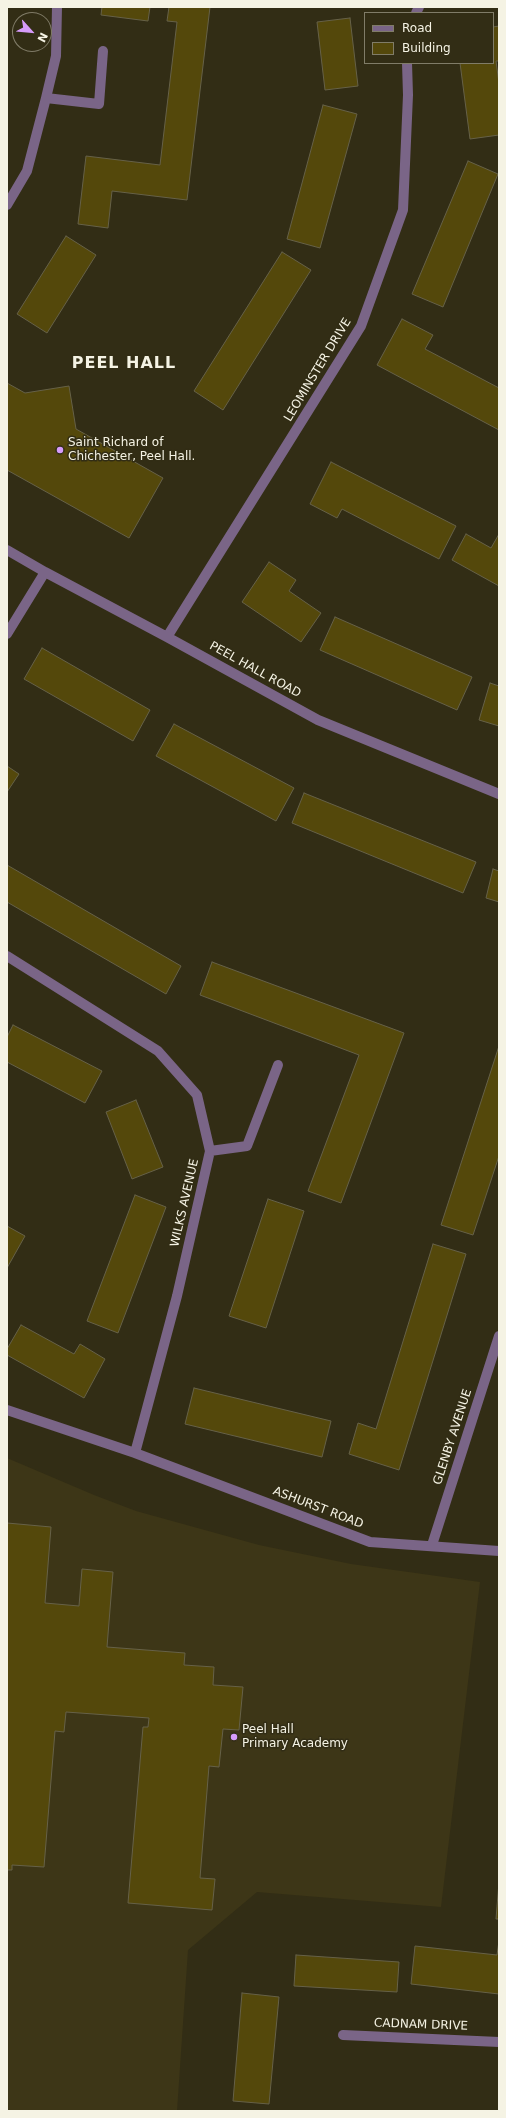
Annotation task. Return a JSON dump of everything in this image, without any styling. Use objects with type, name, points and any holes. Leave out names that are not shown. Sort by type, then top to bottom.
[{"type":"street","points":[[7,205],[27,171],[46,98],[56,56],[56,7]]},
{"type":"street","points":[[46,98],[99,104],[104,51]]},
{"type":"street","name":"LEOMINSTER DRIVE","points":[[167,637],[361,326],[403,210],[408,95],[407,64]]},
{"type":"street","name":"PEEL HALL ROAD","points":[[7,550],[318,720],[499,794]]},
{"type":"street","points":[[7,634],[45,572]]},
{"type":"street","name":"WILKS AVENUE","points":[[7,956],[158,1051],[197,1095],[210,1151],[177,1296],[135,1453]]},
{"type":"street","points":[[210,1151],[247,1146],[278,1065]]},
{"type":"street","name":"GLENBY AVENUE","points":[[432,1545],[499,1336]]},
{"type":"street","name":"ASHURST ROAD","points":[[7,1410],[135,1453],[370,1542],[432,1545],[499,1551]]},
{"type":"street","name":"CADNAM DRIVE","points":[[342,2035],[499,2042]]},
{"type":"shaded area","name":"Peel Hall Primary Academy","points":[[7,1458],[136,1511],[259,1545],[351,1564],[480,1582],[441,1907],[257,1892],[188,1950],[177,2111],[7,2111]]},
{"type":"building","points":[[102,7],[150,7],[148,21],[101,15]]},
{"type":"building","points":[[169,7],[210,7],[187,200],[112,191],[108,228],[78,224],[86,156],[160,165],[177,22],[167,21]]},
{"type":"building","points":[[350,18],[358,86],[325,90],[317,22]]},
{"type":"building","points":[[499,26],[499,61],[496,61],[499,83],[499,135],[470,139],[460,64],[494,64],[494,27]]},
{"type":"building","points":[[323,105],[357,114],[320,248],[287,239]]},
{"type":"building","points":[[468,161],[498,174],[443,307],[412,294]]},
{"type":"building","points":[[66,236],[96,255],[47,333],[17,314]]},
{"type":"building","points":[[282,252],[311,270],[223,410],[194,391]]},
{"type":"building","points":[[402,319],[433,335],[425,349],[499,388],[499,430],[377,365]]},
{"type":"building","name":"Saint Richard of Chichester, Peel Hall.","points":[[7,383],[25,393],[69,386],[76,429],[163,478],[129,538],[7,470]]},
{"type":"building","points":[[331,462],[456,526],[439,559],[342,509],[337,518],[310,504]]},
{"type":"building","points":[[466,534],[491,548],[499,534],[499,586],[452,560]]},
{"type":"building","points":[[269,562],[296,580],[289,591],[321,613],[301,642],[242,602]]},
{"type":"building","points":[[335,617],[472,677],[457,710],[320,650]]},
{"type":"building","points":[[42,648],[150,710],[133,741],[24,679]]},
{"type":"building","points":[[490,683],[499,686],[499,726],[479,720]]},
{"type":"building","points":[[174,724],[294,788],[276,821],[156,756]]},
{"type":"building","points":[[7,766],[19,774],[7,792]]},
{"type":"building","points":[[304,793],[476,862],[463,893],[292,823]]},
{"type":"building","points":[[7,865],[181,966],[166,994],[7,902]]},
{"type":"building","points":[[493,869],[499,871],[499,902],[486,898]]},
{"type":"building","points":[[212,962],[404,1033],[341,1203],[308,1191],[359,1055],[200,995]]},
{"type":"building","points":[[13,1025],[102,1071],[85,1103],[7,1062],[7,1037]]},
{"type":"building","points":[[499,1046],[499,1156],[473,1235],[441,1225]]},
{"type":"building","points":[[136,1100],[163,1167],[132,1179],[106,1112]]},
{"type":"building","points":[[135,1195],[166,1207],[118,1333],[87,1321]]},
{"type":"building","points":[[268,1199],[304,1211],[266,1328],[229,1316]]},
{"type":"building","points":[[7,1226],[25,1236],[7,1268]]},
{"type":"building","points":[[433,1244],[466,1254],[399,1470],[349,1454],[358,1423],[376,1429]]},
{"type":"building","points":[[21,1325],[74,1354],[80,1344],[105,1359],[84,1398],[7,1355],[7,1349]]},
{"type":"building","points":[[194,1388],[331,1421],[322,1457],[185,1424]]},
{"type":"building","points":[[7,1523],[51,1527],[45,1603],[79,1606],[82,1569],[113,1572],[107,1647],[185,1653],[184,1665],[214,1667],[213,1685],[243,1687],[239,1730],[223,1729],[219,1767],[209,1766],[200,1878],[215,1879],[212,1910],[128,1903],[143,1727],[148,1727],[149,1718],[66,1712],[64,1732],[55,1731],[44,1867],[12,1865],[12,1870],[7,1870]]},
{"type":"building","points":[[499,1882],[499,1919],[496,1919]]},
{"type":"building","points":[[499,1941],[499,1994],[411,1984],[415,1946],[497,1955]]},
{"type":"building","points":[[296,1955],[399,1962],[397,1992],[294,1986]]},
{"type":"building","points":[[242,1993],[279,1997],[269,2104],[233,2101]]},
{"type":"place","name":"Saint Richard of Chichester, Peel Hall.","points":[[60,450]]},
{"type":"place","name":"Peel Hall Primary Academy","points":[[234,1737]]},
{"type":"district","name":"PEEL HALL","points":[[124,364]]}]
